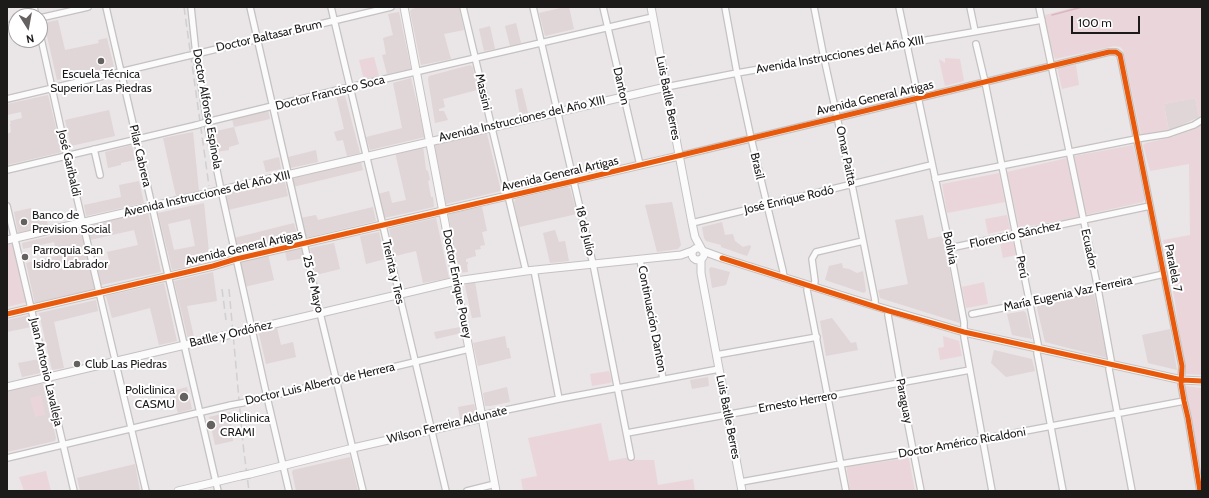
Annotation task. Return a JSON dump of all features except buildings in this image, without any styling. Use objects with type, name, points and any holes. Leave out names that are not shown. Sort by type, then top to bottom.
[{"type":"street","points":[[48,16],[88,7]]},
{"type":"street","name":"Pilar Cabrera","points":[[106,7],[218,491]]},
{"type":"street","name":"Doctor Alfonso Espínola","points":[[191,7],[196,54],[207,122],[236,259],[289,491]]},
{"type":"street","name":"25 de Mayo","points":[[250,7],[320,313],[363,491]]},
{"type":"street","name":"Treinta y Tres","points":[[331,7],[398,295],[446,491]]},
{"type":"street","name":"Doctor Baltasar Brum","points":[[7,99],[391,7]]},
{"type":"street","name":"Doctor Enrique Pouey","points":[[404,7],[496,488]]},
{"type":"street","name":"Massini","points":[[463,7],[526,271]]},
{"type":"street","name":"18 de Julio","points":[[533,7],[593,264],[631,457]]},
{"type":"street","name":"Danton","points":[[603,7],[640,165]]},
{"type":"street","name":"Luis Batlle Berres","points":[[651,7],[742,491]]},
{"type":"street","name":"Brasil","points":[[726,7],[737,73],[766,205],[784,278]]},
{"type":"street","name":"Omar Paitta","points":[[814,7],[852,185],[875,306]]},
{"type":"street","name":"Bolivia","points":[[899,7],[963,315],[970,370],[992,491]]},
{"type":"street","points":[[970,7],[975,31]]},
{"type":"street","name":"Ecuador","points":[[1040,7],[1098,289],[1111,360],[1109,369],[1132,491]]},
{"type":"street","name":"Doctor Francisco Soca","points":[[7,170],[137,140],[350,87],[653,17]]},
{"type":"street","name":"Avenida Instrucciones del Año XIII","points":[[10,239],[366,157],[557,111],[666,87],[737,73],[1042,20]]},
{"type":"street","name":"Perú","points":[[976,44],[1016,234],[1063,491]]},
{"type":"street","name":"José Garibaldi","points":[[43,48],[146,491]]},
{"type":"street","name":"Avenida General Artigas","points":[[7,314],[168,277],[236,259],[508,197],[1109,52],[1116,52]]},
{"type":"street","name":"Paralela 7","points":[[1116,52],[1120,55],[1182,366],[1184,401],[1200,491]]},
{"type":"street","points":[[935,179],[1178,131],[1202,120]]},
{"type":"street","points":[[94,150],[100,175]]},
{"type":"street","name":"José Enrique Rodó","points":[[692,224],[931,165]]},
{"type":"street","name":"Juan Antonio Lavalleja","points":[[7,206],[10,239],[31,309],[74,491]]},
{"type":"street","name":"Florencio Sánchez","points":[[950,248],[1150,206]]},
{"type":"street","points":[[846,491],[807,290],[815,280],[812,259],[816,252],[863,241]]},
{"type":"street","points":[[698,254],[722,258],[889,311],[964,332],[1182,380],[1202,381]]},
{"type":"street","name":"Batlle y Ordóñez","points":[[7,387],[456,281],[534,270],[698,254]]},
{"type":"street","name":"Continuación Danton","points":[[640,260],[663,379]]},
{"type":"street","points":[[534,270],[559,399]]},
{"type":"street","name":"María Eugenia Vaz Ferreira","points":[[972,314],[1098,289],[1164,274]]},
{"type":"street","name":"Paraguay","points":[[889,311],[888,315],[900,383],[921,491]]},
{"type":"street","points":[[716,355],[817,337]]},
{"type":"street","name":"Doctor Luis Alberto de Herrera","points":[[7,458],[469,349]]},
{"type":"street","name":"Wilson Ferreira Aldunate","points":[[178,491],[478,419],[487,414],[719,369]]},
{"type":"street","name":"Ernesto Herrero","points":[[627,433],[970,370]]},
{"type":"street","name":"Doctor Américo Ricaldoni","points":[[741,482],[914,452],[1184,401]]},
{"type":"street","points":[[467,491],[496,488]]},
{"type":"shaded area","points":[[419,7],[459,7],[464,30],[444,34],[451,59],[421,65],[410,11]]},
{"type":"shaded area","points":[[569,7],[574,29],[545,36],[539,13]]},
{"type":"shaded area","points":[[1075,7],[1202,7],[1202,115],[1199,117],[1195,98],[1164,104],[1169,131],[1141,135],[1123,50],[1120,47],[1115,46],[1055,59],[1044,25],[1045,15]]},
{"type":"shaded area","points":[[399,12],[411,69],[387,74],[382,55],[386,54],[383,38],[393,35],[388,14]]},
{"type":"shaded area","points":[[58,20],[65,50],[99,43],[98,40],[107,38],[114,67],[57,80],[48,41],[48,22]]},
{"type":"shaded area","points":[[516,23],[521,43],[510,46],[505,26]]},
{"type":"shaded area","points":[[490,26],[495,49],[484,51],[479,29]]},
{"type":"shaded area","points":[[374,57],[379,76],[364,80],[359,60]]},
{"type":"shaded area","points":[[945,58],[960,59],[964,81],[945,86],[939,59],[945,63]]},
{"type":"shaded area","points":[[470,65],[473,67],[477,90],[443,99],[445,107],[439,109],[439,111],[444,111],[448,120],[435,123],[428,79],[429,76]]},
{"type":"shaded area","points":[[1076,65],[1079,85],[1062,89],[1057,68]]},
{"type":"shaded area","points":[[411,78],[425,137],[370,150],[366,137],[402,128],[393,83]]},
{"type":"shaded area","points":[[522,88],[528,113],[520,115],[515,90]]},
{"type":"shaded area","points":[[344,92],[360,153],[347,156],[343,140],[337,141],[334,132],[344,129],[336,95]]},
{"type":"shaded area","points":[[48,95],[62,152],[7,165],[7,134],[11,132],[10,121],[22,118],[21,112],[7,115],[7,104]]},
{"type":"shaded area","points":[[1195,98],[1199,117],[1169,131],[1164,104]]},
{"type":"shaded area","points":[[109,110],[115,136],[71,146],[65,120]]},
{"type":"shaded area","points":[[268,110],[270,119],[234,127],[232,119]]},
{"type":"shaded area","points":[[1202,124],[1202,375],[1185,374],[1175,302],[1163,240],[1190,235],[1189,164],[1150,171],[1143,145],[1189,131]]},
{"type":"shaded area","points":[[234,127],[239,144],[229,147],[229,150],[216,152],[212,132]]},
{"type":"shaded area","points":[[486,130],[501,191],[446,204],[433,143]]},
{"type":"shaded area","points":[[193,132],[199,191],[176,196],[163,138]]},
{"type":"shaded area","points":[[132,145],[135,160],[108,168],[105,152]]},
{"type":"shaded area","points":[[1133,145],[1145,199],[1143,202],[1085,215],[1074,156]]},
{"type":"shaded area","points":[[423,146],[426,170],[428,171],[430,180],[428,181],[431,197],[433,197],[434,207],[384,218],[378,194],[389,191],[392,203],[406,200],[395,152]]},
{"type":"shaded area","points":[[316,150],[318,162],[290,168],[288,157]]},
{"type":"shaded area","points":[[279,157],[281,169],[266,172],[263,161]]},
{"type":"shaded area","points":[[360,158],[363,170],[293,187],[290,175]]},
{"type":"shaded area","points":[[1067,158],[1079,217],[1019,228],[1007,172]]},
{"type":"shaded area","points":[[999,173],[1005,202],[947,213],[942,184]]},
{"type":"shaded area","points":[[284,178],[288,196],[228,210],[224,192]]},
{"type":"shaded area","points":[[139,181],[144,203],[86,216],[84,205],[121,197],[119,185]]},
{"type":"shaded area","points":[[567,187],[570,188],[577,214],[519,227],[514,202],[516,199]]},
{"type":"shaded area","points":[[672,202],[681,245],[678,249],[657,252],[645,205]]},
{"type":"shaded area","points":[[204,203],[210,262],[172,270],[158,213]],"holes":[[[190,219],[195,246],[174,250],[168,224]]]},
{"type":"shaded area","points":[[373,207],[376,221],[305,238],[300,218],[316,215],[318,220]]},
{"type":"shaded area","points":[[482,207],[487,231],[482,232],[485,245],[480,246],[481,249],[475,250],[476,256],[466,259],[466,262],[468,262],[468,272],[459,273],[448,213]]},
{"type":"shaded area","points":[[31,208],[33,215],[45,212],[48,226],[18,233],[14,212]]},
{"type":"shaded area","points":[[148,211],[161,272],[101,285],[97,267],[110,264],[107,252],[138,245],[134,230],[90,240],[87,225]]},
{"type":"shaded area","points":[[923,215],[928,239],[943,236],[960,323],[880,298],[878,290],[908,284],[895,220]]},
{"type":"shaded area","points":[[1007,215],[1010,229],[988,234],[985,219]]},
{"type":"shaded area","points":[[436,218],[449,278],[423,283],[416,251],[395,256],[389,229]]},
{"type":"shaded area","points":[[722,222],[725,235],[733,234],[735,241],[743,247],[750,245],[751,247],[747,256],[721,247],[721,245],[706,241],[702,227]]},
{"type":"shaded area","points":[[294,223],[298,238],[237,253],[234,238]]},
{"type":"shaded area","points":[[81,229],[95,290],[35,304],[26,263],[57,256],[54,242],[23,249],[22,243]]},
{"type":"shaded area","points":[[555,230],[559,242],[565,241],[569,261],[550,263],[543,233]]},
{"type":"shaded area","points":[[379,232],[385,259],[366,264],[360,236]]},
{"type":"shaded area","points":[[12,241],[27,302],[7,307],[7,242]]},
{"type":"shaded area","points":[[1013,242],[1016,255],[1003,258],[1000,243]]},
{"type":"shaded area","points":[[334,243],[340,269],[316,275],[310,248]]},
{"type":"shaded area","points":[[301,247],[304,258],[287,261],[285,251]]},
{"type":"shaded area","points":[[268,254],[274,280],[244,287],[239,261]]},
{"type":"shaded area","points":[[842,263],[843,268],[857,273],[863,271],[866,291],[864,293],[825,280],[829,266]]},
{"type":"shaded area","points":[[711,267],[730,272],[726,285],[712,288],[709,269]]},
{"type":"shaded area","points":[[213,272],[217,301],[187,306],[194,337],[188,339],[174,281]]},
{"type":"shaded area","points":[[475,282],[481,317],[472,318],[465,286],[467,283]]},
{"type":"shaded area","points":[[984,282],[988,304],[966,308],[962,287]]},
{"type":"shaded area","points":[[164,283],[177,341],[159,345],[150,308],[112,318],[106,296]]},
{"type":"shaded area","points":[[1094,294],[1107,358],[1045,342],[1037,308],[1038,305]]},
{"type":"shaded area","points":[[96,300],[98,311],[54,322],[64,368],[52,370],[39,313]]},
{"type":"shaded area","points":[[1024,311],[1026,313],[1032,339],[1012,335],[1007,314]]},
{"type":"shaded area","points":[[29,315],[31,327],[7,332],[7,320]]},
{"type":"shaded area","points":[[832,318],[851,343],[856,342],[858,350],[826,356],[820,321]]},
{"type":"shaded area","points":[[460,327],[461,333],[436,339],[434,332]]},
{"type":"shaded area","points":[[277,328],[281,345],[293,342],[296,357],[266,364],[259,334],[261,332]]},
{"type":"shaded area","points":[[1170,329],[1177,370],[1148,363],[1142,335]]},
{"type":"shaded area","points":[[505,336],[507,348],[509,348],[511,358],[478,366],[473,343]]},
{"type":"shaded area","points":[[943,336],[959,341],[962,356],[940,360],[938,348],[944,347]]},
{"type":"shaded area","points":[[994,350],[1032,359],[1035,371],[1006,377],[991,363]]},
{"type":"shaded area","points":[[39,359],[42,371],[40,373],[22,377],[18,363]]},
{"type":"shaded area","points":[[609,371],[612,381],[610,383],[592,386],[590,374]]},
{"type":"shaded area","points":[[708,377],[709,386],[692,389],[690,380]]},
{"type":"shaded area","points":[[41,383],[44,385],[56,438],[55,441],[7,452],[7,391]]},
{"type":"shaded area","points":[[1186,386],[1202,388],[1202,491],[1191,417],[1185,396],[1184,388]]},
{"type":"shaded area","points":[[187,387],[192,409],[178,413],[172,391]]},
{"type":"shaded area","points":[[507,387],[510,402],[485,406],[483,393]]},
{"type":"shaded area","points":[[41,395],[45,415],[35,417],[30,398]]},
{"type":"shaded area","points":[[474,404],[476,411],[472,416],[460,419],[458,407]]},
{"type":"shaded area","points":[[230,412],[233,441],[215,445],[209,417]]},
{"type":"shaded area","points":[[601,423],[609,461],[630,457],[630,459],[635,460],[654,460],[658,485],[693,479],[695,491],[523,491],[521,479],[537,476],[528,438]]},
{"type":"shaded area","points":[[350,457],[358,491],[296,491],[292,472],[293,470]]},
{"type":"shaded area","points":[[907,458],[909,459],[915,491],[850,491],[847,467]]},
{"type":"shaded area","points":[[135,464],[140,491],[80,491],[77,478]]},
{"type":"shaded area","points":[[46,471],[51,491],[24,491],[19,477]]},
{"type":"waterway","points":[[1052,15],[1082,7]]},
{"type":"railway","points":[[184,7],[209,186]]},
{"type":"railway","points":[[222,289],[226,320]]},
{"type":"railway","points":[[229,289],[243,444],[249,491]]},
{"type":"cycle path","points":[[7,314],[213,266],[236,259],[574,181],[1109,52],[1116,52],[1120,55],[1182,366],[1181,384],[1200,491]]},
{"type":"cycle path","points":[[722,258],[889,311],[964,332],[1182,380],[1202,381]]},
{"type":"place","name":"Escuela Técnica Superior Las Piedras","points":[[101,61]]},
{"type":"place","name":"Banco de Prevision Social","points":[[24,222]]},
{"type":"place","name":"Parroquia San Isidro Labrador","points":[[25,257]]},
{"type":"place","name":"Club Las Piedras","points":[[77,364]]},
{"type":"place","name":"Policlinica CASMU","points":[[184,397]]},
{"type":"place","name":"Policlinica CRAMI","points":[[211,425]]}]
